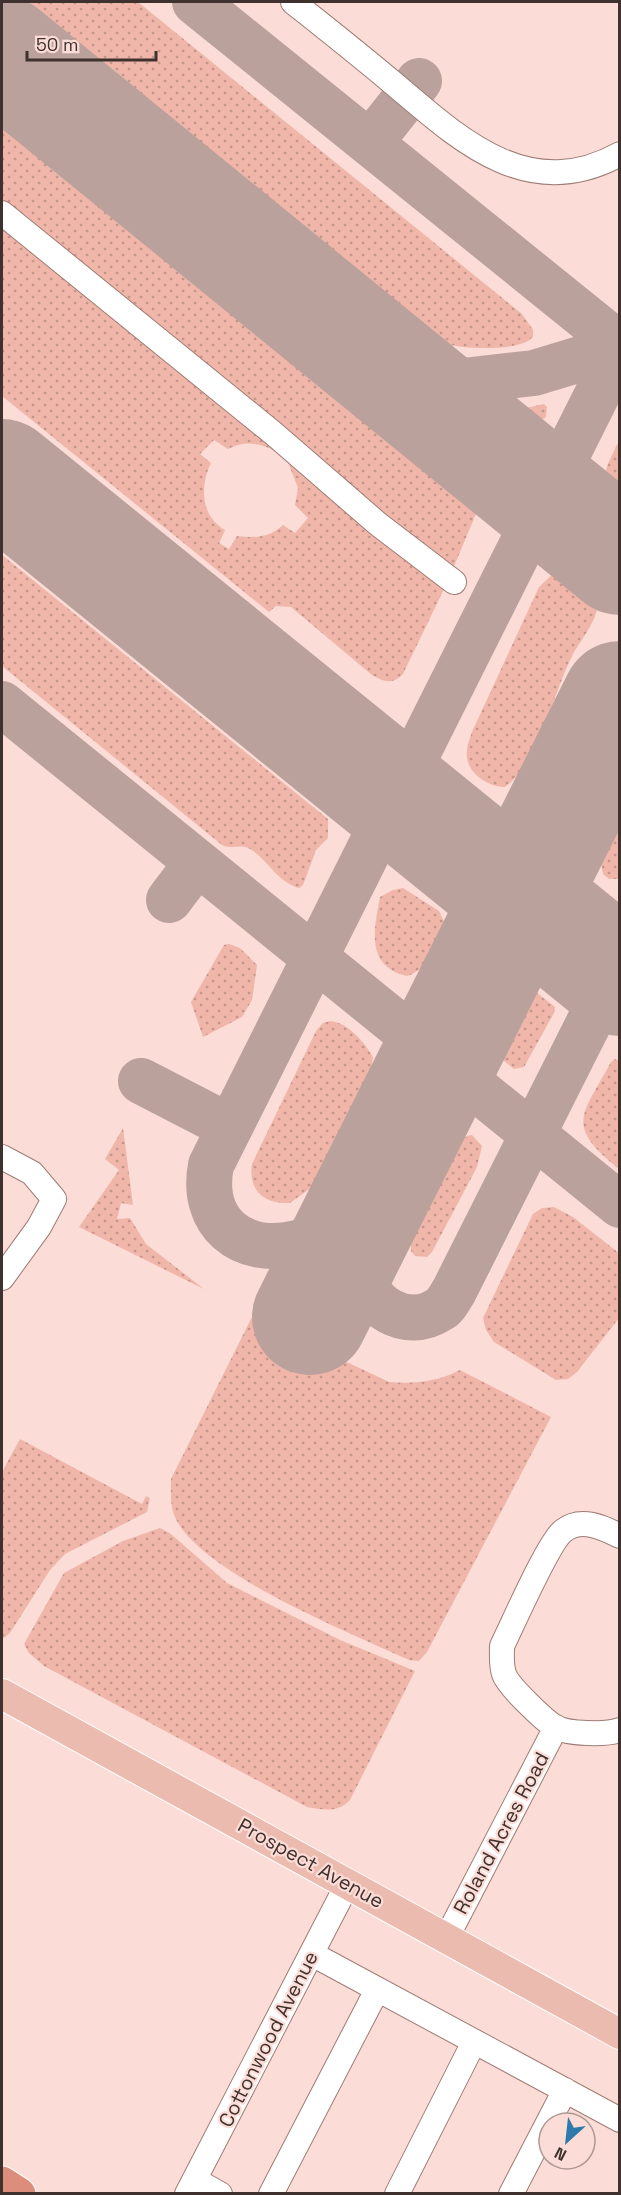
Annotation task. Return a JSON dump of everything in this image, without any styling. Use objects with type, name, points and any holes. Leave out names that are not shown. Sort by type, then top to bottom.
[{"type":"highway","points":[[2,2183],[20,2193]]},
{"type":"main road","name":"Prospect Avenue","points":[[2,1694],[620,2034]]},
{"type":"street","points":[[293,2],[450,130],[489,157],[518,168],[547,172],[578,170],[620,154]]},
{"type":"street","points":[[2,213],[273,434],[378,524],[454,582]]},
{"type":"street","points":[[2,1157],[32,1173],[54,1198],[39,1227],[2,1278]]},
{"type":"street","points":[[620,1536],[597,1525],[580,1524],[563,1531],[551,1548],[502,1646],[504,1676],[556,1727],[586,1732],[613,1733],[620,1730]]},
{"type":"street","name":"Roland Acres Road","points":[[446,1939],[556,1727]]},
{"type":"street","name":"Cottonwood Avenue","points":[[191,2187],[348,1883]]},
{"type":"street","points":[[312,1954],[620,2120]]},
{"type":"street","points":[[271,2193],[377,1990]]},
{"type":"street","points":[[397,2193],[474,2042]]},
{"type":"street","points":[[511,2193],[565,2090]]},
{"type":"street","points":[[191,2187],[219,2193]]},
{"type":"shaded area","points":[[2,2],[138,2],[522,314],[533,330],[533,337],[526,342],[505,347],[455,346],[426,337],[394,321],[2,5]]},
{"type":"shaded area","points":[[2,104],[465,485],[478,509],[452,571],[2,206]]},
{"type":"shaded area","points":[[2,226],[279,453],[267,447],[248,443],[228,449],[214,440],[200,454],[211,463],[205,481],[204,500],[211,517],[225,530],[219,543],[229,549],[237,536],[262,536],[283,525],[295,533],[308,518],[295,505],[298,488],[287,460],[445,587],[403,674],[392,681],[380,679],[372,675],[291,607],[276,606],[269,612],[2,396]]},
{"type":"shaded area","points":[[544,404],[547,407],[546,417],[541,420],[519,419],[504,413]]},
{"type":"shaded area","points":[[619,441],[619,503],[607,487],[605,480],[607,466]]},
{"type":"shaded area","points":[[2,555],[328,819],[328,838],[316,850],[303,885],[299,888],[284,881],[247,847],[222,845],[2,666]]},
{"type":"shaded area","points":[[566,571],[591,586],[595,591],[598,601],[595,615],[566,669],[545,725],[527,761],[517,776],[505,787],[491,784],[478,776],[469,765],[467,749],[472,732],[539,587],[555,572]]},
{"type":"shaded area","points":[[619,828],[619,879],[609,879],[603,874],[601,864]]},
{"type":"shaded area","points":[[403,888],[439,911],[445,924],[426,962],[415,973],[407,976],[384,964],[378,955],[375,933],[380,897]]},
{"type":"shaded area","points":[[229,944],[240,948],[257,965],[252,1000],[242,1017],[203,1037],[191,1002],[224,945]]},
{"type":"shaded area","points":[[532,989],[555,1007],[554,1013],[524,1067],[514,1069],[503,1060],[503,1050]]},
{"type":"shaded area","points":[[330,1021],[350,1029],[369,1051],[373,1057],[369,1079],[312,1187],[290,1203],[273,1201],[265,1198],[255,1188],[251,1173],[252,1164],[316,1031],[323,1023]]},
{"type":"shaded area","points":[[615,1059],[620,1061],[619,1169],[590,1141],[585,1130],[584,1119],[592,1095]]},
{"type":"shaded area","points":[[123,1128],[133,1205],[121,1203],[117,1219],[130,1218],[146,1244],[204,1289],[79,1227],[119,1170],[105,1159]]},
{"type":"shaded area","points":[[472,1135],[482,1146],[477,1167],[432,1252],[427,1257],[415,1256],[411,1251],[411,1240],[458,1144],[467,1136]]},
{"type":"shaded area","points":[[554,1207],[573,1217],[620,1254],[619,1318],[577,1372],[568,1379],[556,1380],[494,1342],[486,1330],[483,1318],[533,1214],[542,1208]]},
{"type":"shaded area","points":[[252,1317],[389,1382],[425,1381],[460,1370],[551,1417],[427,1652],[419,1661],[409,1660],[316,1618],[244,1579],[213,1558],[188,1537],[174,1515],[171,1502],[171,1479]]},
{"type":"shaded area","points":[[20,1439],[142,1504],[146,1496],[150,1498],[147,1512],[65,1554],[50,1570],[10,1633],[4,1638],[2,1637],[2,1472]]},
{"type":"shaded area","points":[[160,1528],[171,1534],[227,1583],[340,1640],[415,1671],[350,1800],[345,1804],[330,1810],[307,1807],[44,1666],[29,1653],[24,1644],[64,1573],[123,1541]]},
{"type":"taxiway","points":[[195,2],[620,345]]},
{"type":"taxiway","points":[[370,143],[419,81]]},
{"type":"taxiway","points":[[411,387],[534,373],[620,347]]},
{"type":"taxiway","points":[[368,1200],[335,1226],[317,1236],[297,1243],[277,1246],[258,1245],[242,1240],[229,1231],[219,1218],[212,1203],[209,1185],[211,1165],[620,349]]},
{"type":"taxiway","points":[[2,704],[620,1205]]},
{"type":"taxiway","points":[[169,900],[197,863]]},
{"type":"taxiway","points":[[368,1200],[361,1234],[359,1261],[364,1282],[370,1294],[379,1304],[401,1316],[414,1318],[442,1308],[454,1291],[620,961]]},
{"type":"taxiway","points":[[141,1081],[230,1127]]},
{"type":"runway","points":[[2,54],[620,557]]},
{"type":"runway","points":[[2,477],[620,978]]},
{"type":"runway","points":[[310,1317],[620,699]]}]
